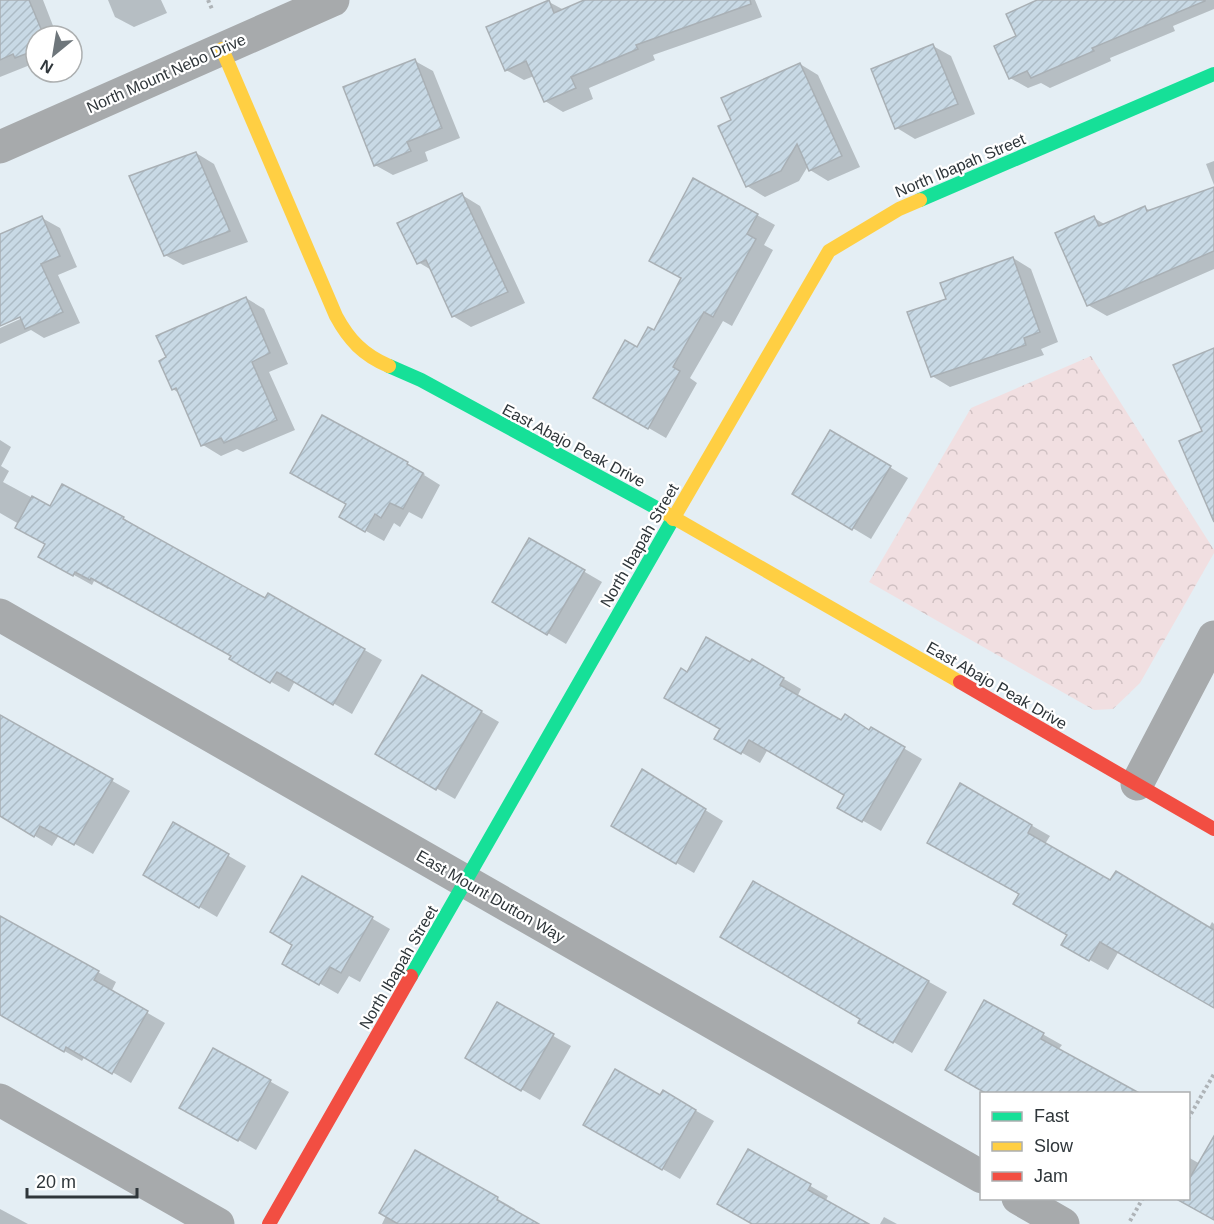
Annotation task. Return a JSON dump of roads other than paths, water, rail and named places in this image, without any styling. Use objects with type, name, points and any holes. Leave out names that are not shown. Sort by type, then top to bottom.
[{"type":"street","name":"North Mount Nebo Drive","points":[[0,147],[333,0]]},
{"type":"street","name":"East Abajo Peak Drive","points":[[222,49],[336,316],[347,336],[361,351],[375,360],[421,380],[674,518],[1214,829]]},
{"type":"street","name":"North Ibapah Street","points":[[269,1224],[830,251],[899,209],[1214,74]]},
{"type":"street","name":"East Mount Dutton Way","points":[[0,615],[980,1177]]},
{"type":"street","points":[[1137,784],[1214,637]]},
{"type":"street","points":[[0,1100],[218,1224]]},
{"type":"street","points":[[1021,1200],[1063,1224]]}]
